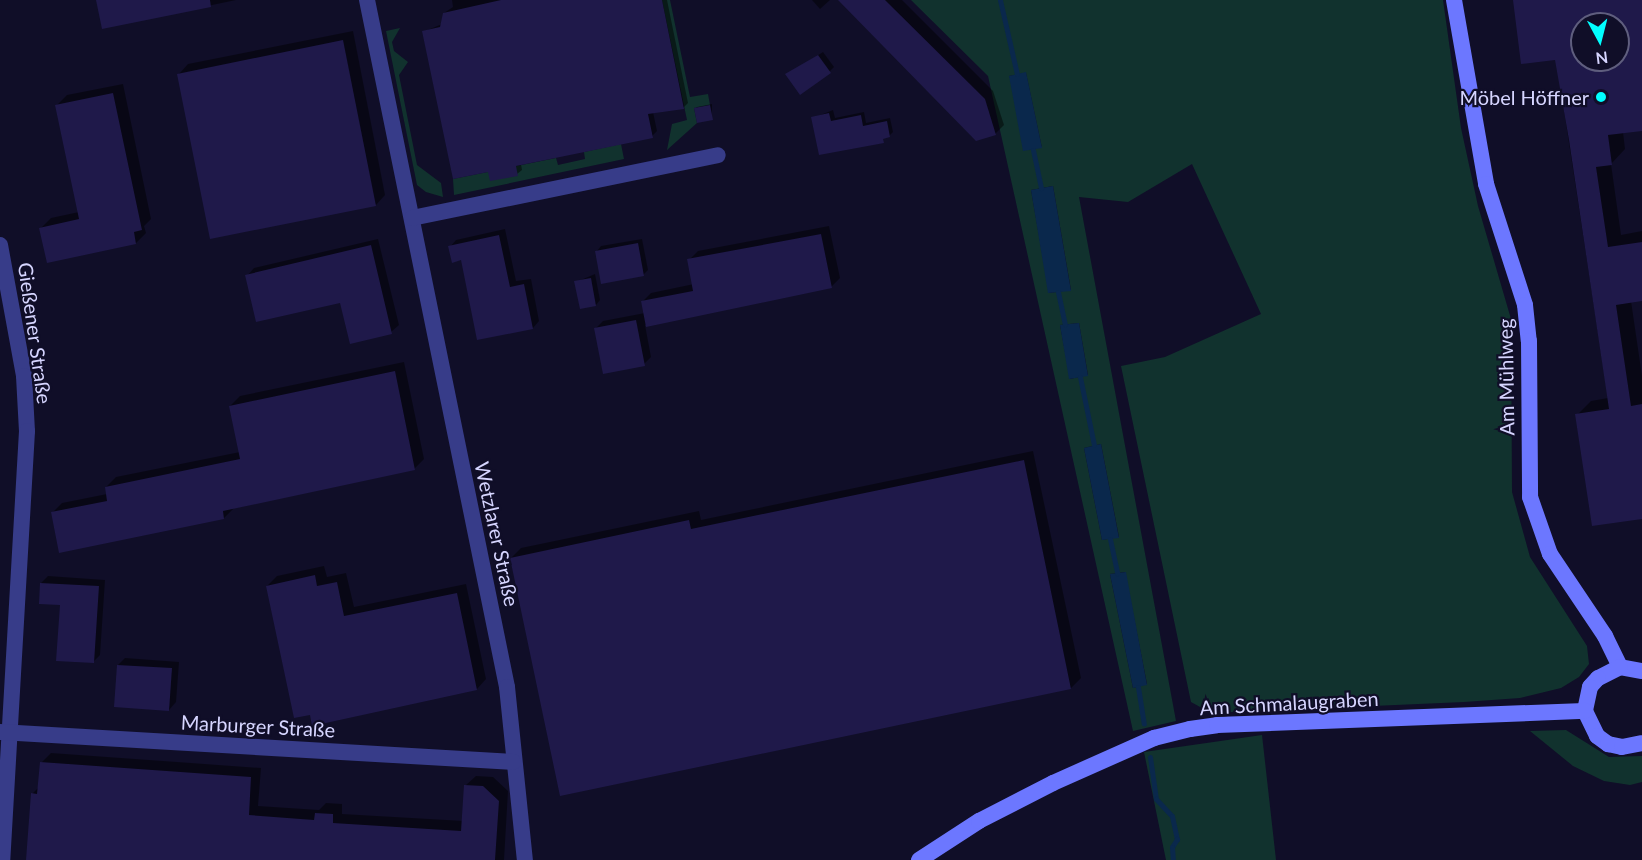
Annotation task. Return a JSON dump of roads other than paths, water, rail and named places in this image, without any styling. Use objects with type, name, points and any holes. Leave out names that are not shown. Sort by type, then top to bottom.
[{"type":"main road","name":"Am Mühlweg","points":[[1454,0],[1486,184],[1525,305],[1529,341],[1530,497],[1550,554],[1605,636],[1620,667]]},
{"type":"main road","points":[[1642,671],[1620,667],[1594,682],[1585,711],[1597,736],[1608,744],[1622,747],[1642,743]]},
{"type":"main road","name":"Am Schmalaugraben","points":[[919,860],[979,821],[1062,778],[1154,738],[1190,729],[1217,725],[1585,711]]},
{"type":"street","name":"Wetzlarer Straße","points":[[367,0],[507,687],[525,860]]},
{"type":"street","points":[[412,218],[718,155]]},
{"type":"street","name":"Gießener Straße","points":[[0,244],[24,376],[27,431],[5,732],[2,860]]},
{"type":"street","name":"Marburger Straße","points":[[5,732],[513,762]]},
{"type":"water","points":[[1026,72],[1042,148],[1023,151],[1009,76]]},
{"type":"water","points":[[1053,186],[1071,291],[1048,293],[1031,190]]},
{"type":"water","points":[[1079,323],[1088,376],[1069,379],[1060,325]]},
{"type":"water","points":[[1101,444],[1119,538],[1102,540],[1084,448]]},
{"type":"water","points":[[1126,572],[1147,685],[1133,688],[1110,574]]},
{"type":"waterway","points":[[1000,0],[1017,74]]},
{"type":"waterway","points":[[1033,150],[1041,188]]},
{"type":"waterway","points":[[1058,292],[1065,324]]},
{"type":"waterway","points":[[1080,377],[1094,445]]},
{"type":"waterway","points":[[1110,539],[1117,573]]},
{"type":"waterway","points":[[1138,687],[1144,724]]},
{"type":"waterway","points":[[1150,757],[1156,799],[1172,816],[1177,839],[1172,847],[1173,860]]},
{"type":"place","name":"Möbel Höffner","points":[[1601,97]]}]
